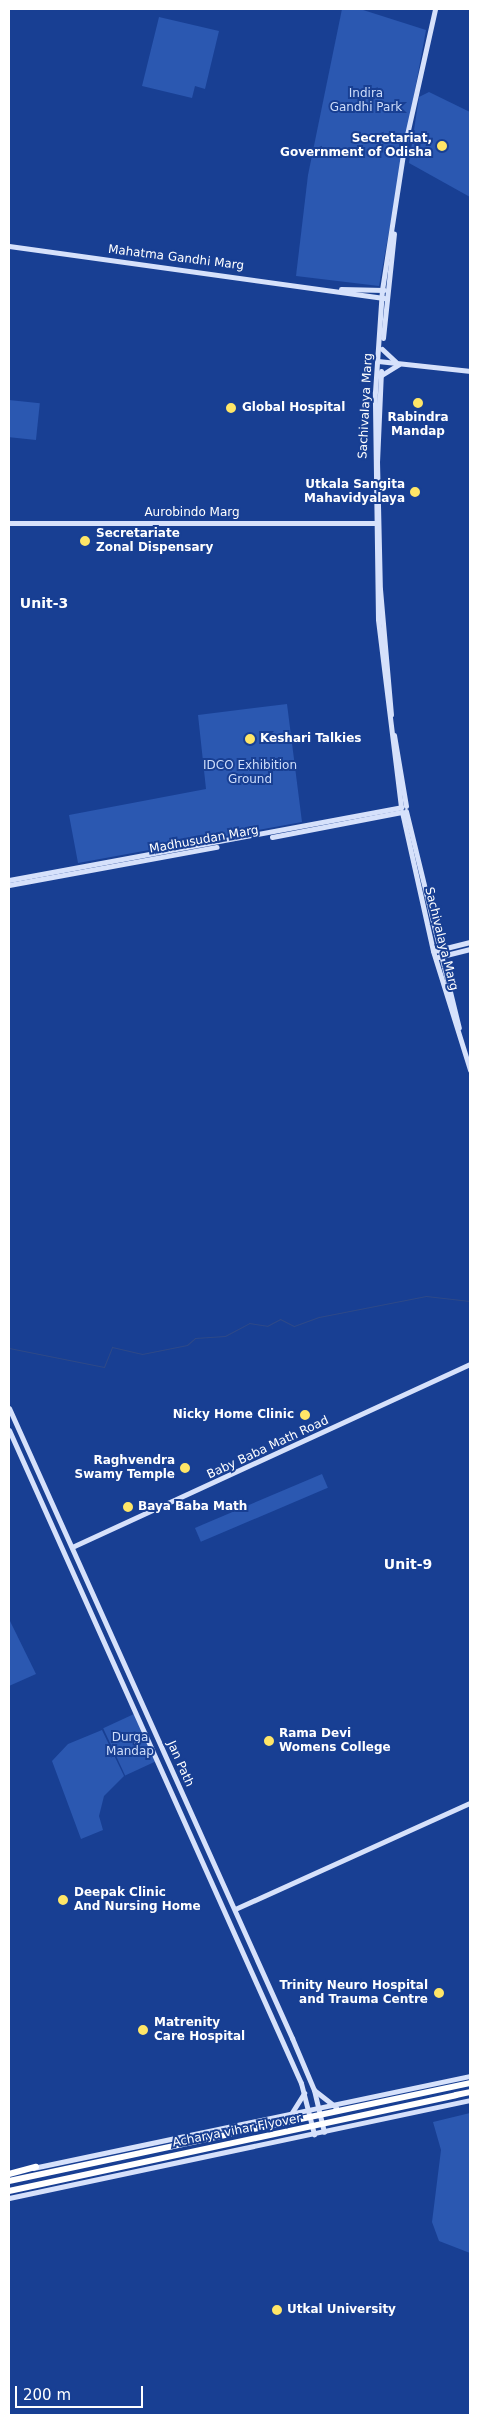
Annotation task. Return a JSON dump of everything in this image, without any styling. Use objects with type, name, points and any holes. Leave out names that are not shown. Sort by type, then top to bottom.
[{"type":"highway","name":"Acharya vihar Flyover","points":[[9,2181],[470,2083]]},
{"type":"highway","name":"Acharya vihar Flyover","points":[[9,2190],[470,2092]]},
{"type":"highway","points":[[9,2172],[36,2167]]},
{"type":"street","name":"Sachivalaya Marg","points":[[404,809],[391,712],[380,589],[377,461],[380,361],[384,290],[419,83],[437,9]]},
{"type":"street","name":"Mahatma Gandhi Marg","points":[[9,246],[340,289],[384,298]]},
{"type":"street","name":"Mahatma Gandhi Marg","points":[[340,289],[384,290]]},
{"type":"street","name":"Sachivalaya Marg","points":[[384,298],[375,523],[378,619],[404,809],[435,950],[470,1070]]},
{"type":"street","points":[[382,349],[400,364]]},
{"type":"street","points":[[380,361],[470,371]]},
{"type":"street","points":[[380,376],[400,364]]},
{"type":"street","name":"Aurobindo Marg","points":[[9,523],[375,523]]},
{"type":"street","name":"Madhusudan Marg","points":[[9,880],[404,809]]},
{"type":"street","name":"Madhusudan Marg","points":[[9,885],[404,809]]},
{"type":"street","points":[[435,950],[470,942]]},
{"type":"street","points":[[437,957],[470,949]]},
{"type":"street","name":"Sachivalaya Marg","points":[[437,957],[470,1062]]},
{"type":"street","name":"Baby Baba Math Road","points":[[72,1547],[470,1364]]},
{"type":"street","name":"Jan Path","points":[[9,1408],[11,1418],[72,1547],[235,1909],[314,2090],[324,2132]]},
{"type":"street","name":"Jan Path","points":[[9,1430],[304,2093],[314,2134]]},
{"type":"street","points":[[235,1909],[470,1803]]},
{"type":"street","points":[[36,2167],[291,2114],[319,2111],[470,2076]]},
{"type":"street","points":[[314,2090],[336,2107]]},
{"type":"street","points":[[291,2114],[304,2093]]},
{"type":"street","points":[[9,2198],[389,2119],[470,2100]]},
{"type":"green space","name":"Indira Gandhi Park","points":[[342,9],[360,9],[426,30],[379,286],[296,276],[308,175]]},
{"type":"green space","points":[[159,17],[219,31],[205,89],[195,86],[192,98],[142,86]]},
{"type":"green space","points":[[429,92],[470,112],[470,197],[409,163],[419,97]]},
{"type":"green space","points":[[9,400],[40,403],[36,440],[9,437]]},
{"type":"green space","name":"IDCO Exhibition Ground","points":[[287,704],[302,822],[78,863],[69,815],[206,789],[198,715]]},
{"type":"green space","points":[[322,1474],[328,1488],[201,1542],[195,1528]]},
{"type":"green space","points":[[9,1619],[36,1674],[9,1686]]},
{"type":"green space","name":"Durga Mandap","points":[[134,1714],[156,1761],[125,1775],[103,1728]]},
{"type":"green space","points":[[102,1730],[124,1776],[104,1796],[99,1816],[103,1830],[81,1839],[52,1761],[68,1744]]},
{"type":"green space","points":[[470,2113],[470,2253],[439,2241],[432,2222],[441,2150],[433,2122]]},
{"type":"waterway","points":[[9,1348],[104,1367],[112,1347],[142,1354],[187,1345],[195,1338],[225,1336],[249,1323],[267,1326],[280,1319],[294,1326],[319,1317],[426,1296],[470,1301]]},
{"type":"place","name":"Secretariat, Government of Odisha","points":[[442,146]]},
{"type":"place","name":"Rabindra Mandap","points":[[418,403]]},
{"type":"place","name":"Global Hospital","points":[[231,408]]},
{"type":"place","name":"Utkala Sangita Mahavidyalaya","points":[[415,492]]},
{"type":"place","name":"Secretariate Zonal Dispensary","points":[[85,541]]},
{"type":"place","name":"Keshari Talkies","points":[[250,739]]},
{"type":"place","name":"Nicky Home Clinic","points":[[305,1415]]},
{"type":"place","name":"Raghvendra Swamy Temple","points":[[185,1468]]},
{"type":"place","name":"Baya Baba Math","points":[[128,1507]]},
{"type":"place","name":"Rama Devi Womens College","points":[[269,1741]]},
{"type":"place","name":"Deepak Clinic And Nursing Home","points":[[63,1900]]},
{"type":"place","name":"Trinity Neuro Hospital and Trauma Centre","points":[[439,1993]]},
{"type":"place","name":"Matrenity Care Hospital","points":[[143,2030]]},
{"type":"place","name":"Utkal University","points":[[277,2310]]},
{"type":"district","name":"Unit-3","points":[[44,603]]},
{"type":"district","name":"Unit-9","points":[[408,1564]]}]
